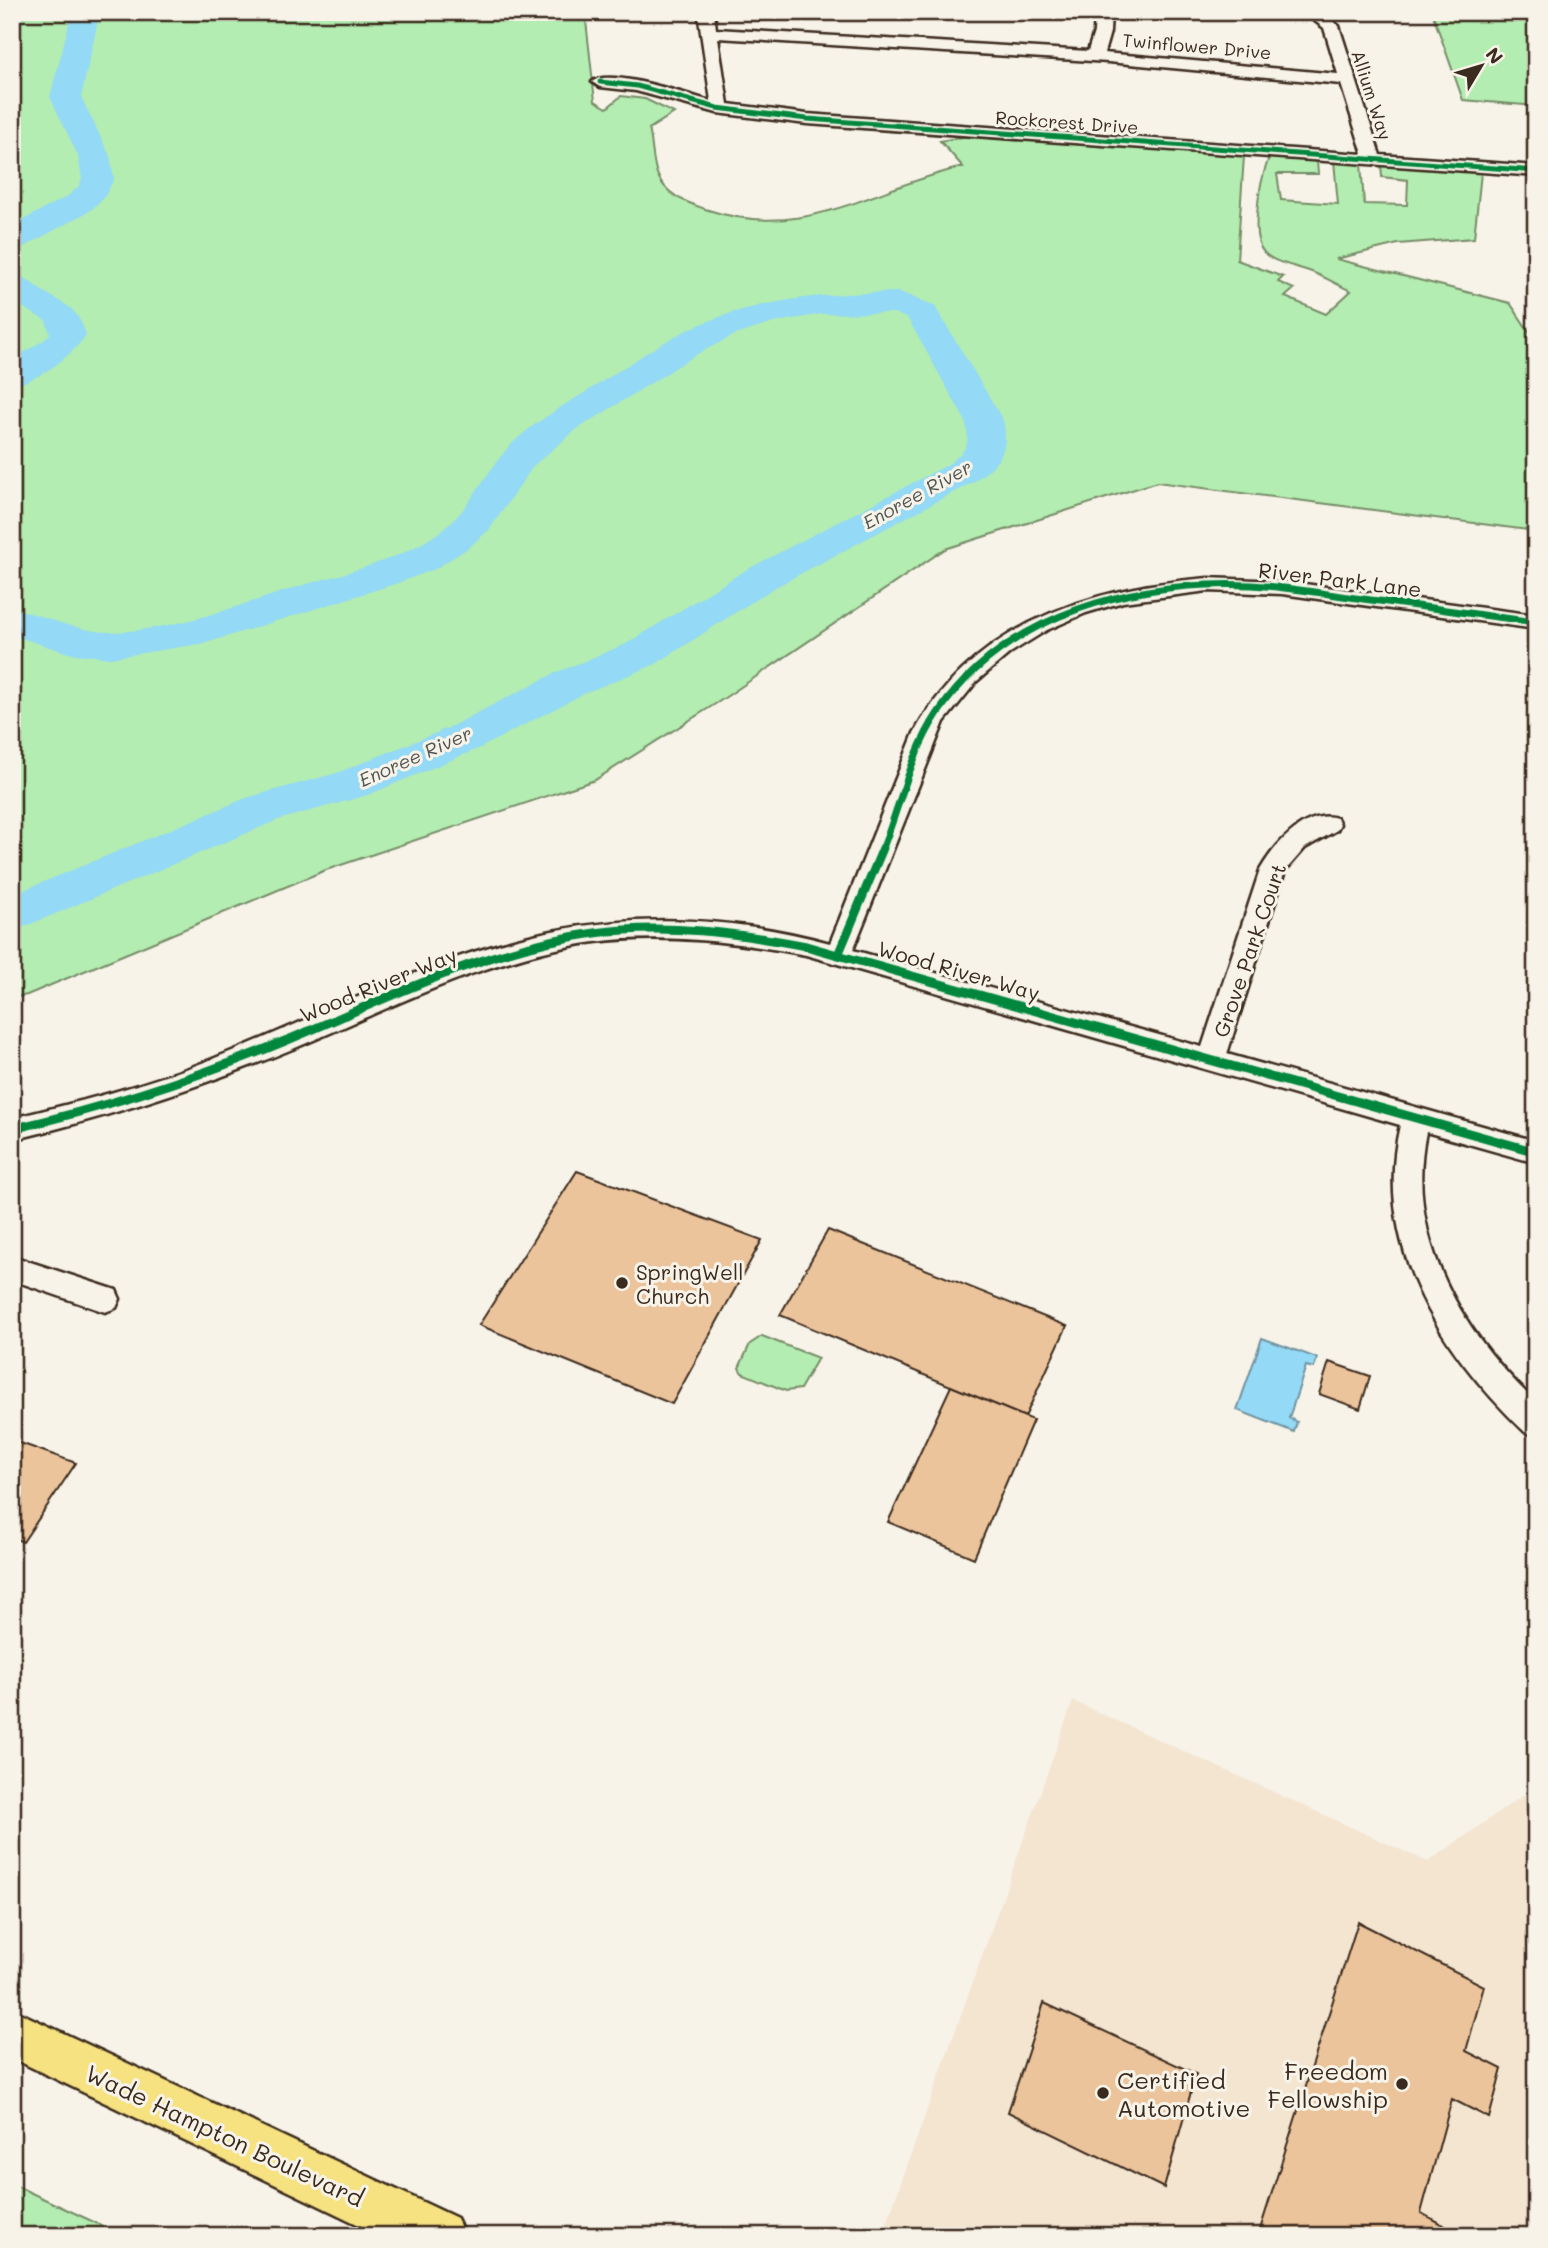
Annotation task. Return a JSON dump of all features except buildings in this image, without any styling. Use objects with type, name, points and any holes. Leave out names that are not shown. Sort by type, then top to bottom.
[{"type":"main road","name":"Wade Hampton Boulevard","points":[[12,2033],[439,2236]]},
{"type":"street","points":[[706,12],[720,108]]},
{"type":"street","points":[[1095,56],[1102,32],[1103,12]]},
{"type":"street","name":"Allium Way","points":[[1310,12],[1331,26],[1373,159]]},
{"type":"street","name":"Twinflower Drive","points":[[709,33],[1095,56],[1246,68],[1347,80]]},
{"type":"street","name":"Rockcrest Drive","points":[[600,82],[637,86],[720,108],[807,119],[1536,171]]},
{"type":"street","name":"River Park Lane","points":[[838,955],[873,876],[921,747],[939,711],[961,682],[984,660],[1010,640],[1041,624],[1081,607],[1124,595],[1166,588],[1214,585],[1284,588],[1536,622]]},
{"type":"street","name":"Grove Park Court","points":[[1212,1060],[1273,870],[1282,856],[1304,834],[1328,824]]},
{"type":"street","name":"Wood River Way","points":[[12,1129],[150,1093],[244,1058],[455,970],[557,940],[620,930],[697,930],[765,937],[838,955],[1536,1152]]},
{"type":"street","points":[[1415,1119],[1406,1166],[1410,1211],[1421,1265],[1430,1287],[1468,1350],[1507,1395],[1536,1422]]},
{"type":"street","points":[[12,1268],[105,1299]]},
{"type":"shaded area","points":[[1073,1701],[1428,1862],[1536,1786],[1536,2236],[882,2236]]},
{"type":"green space","points":[[12,12],[585,12],[595,101],[607,108],[621,96],[645,99],[674,113],[649,129],[655,165],[662,183],[666,189],[684,201],[741,218],[775,220],[837,209],[929,176],[963,167],[940,141],[974,135],[1244,156],[1237,260],[1283,277],[1278,282],[1294,289],[1285,297],[1326,314],[1351,291],[1312,272],[1266,255],[1258,241],[1258,200],[1269,157],[1317,160],[1318,174],[1277,174],[1281,200],[1338,204],[1334,161],[1361,163],[1364,204],[1407,205],[1408,180],[1382,177],[1381,163],[1481,173],[1474,238],[1398,244],[1336,259],[1510,303],[1536,342],[1536,531],[1157,482],[945,549],[720,701],[595,780],[326,870],[27,995],[12,998]]},
{"type":"green space","points":[[1432,12],[1536,12],[1536,106],[1463,100]]},
{"type":"green space","points":[[762,1336],[818,1358],[800,1389],[786,1391],[742,1373],[739,1368],[750,1344]]},
{"type":"green space","points":[[12,2184],[124,2236],[12,2236]]},
{"type":"water","points":[[1262,1338],[1317,1358],[1314,1368],[1306,1366],[1289,1418],[1297,1422],[1294,1432],[1237,1410]]},
{"type":"waterway","name":"Enoree River","points":[[12,240],[79,203],[94,189],[98,179],[94,156],[66,100],[66,90],[86,12]]},
{"type":"waterway","name":"Enoree River","points":[[12,283],[27,296],[59,314],[68,335],[57,348],[12,375]]},
{"type":"waterway","name":"Enoree River","points":[[12,621],[68,640],[110,645],[191,634],[421,560],[454,540],[475,522],[521,457],[563,422],[686,345],[723,328],[771,313],[822,304],[899,302],[922,312],[984,420],[988,437],[981,458],[961,473],[758,580],[641,654],[570,683],[464,738],[352,784],[262,809],[12,915]]},
{"type":"cycle path","points":[[600,82],[637,86],[717,108],[807,119],[1536,171]]},
{"type":"cycle path","points":[[838,955],[897,812],[920,746],[933,721],[968,676],[1002,648],[1039,625],[1079,608],[1121,596],[1164,588],[1208,585],[1282,587],[1536,622]]},
{"type":"cycle path","points":[[12,1129],[72,1115],[188,1079],[417,984],[506,952],[595,933],[675,929],[727,933],[806,946],[1536,1152]]},
{"type":"place","name":"SpringWell Church","points":[[622,1283]]},
{"type":"place","name":"Freedom Fellowship","points":[[1402,2084]]},
{"type":"place","name":"Certified Automotive","points":[[1103,2093]]}]
